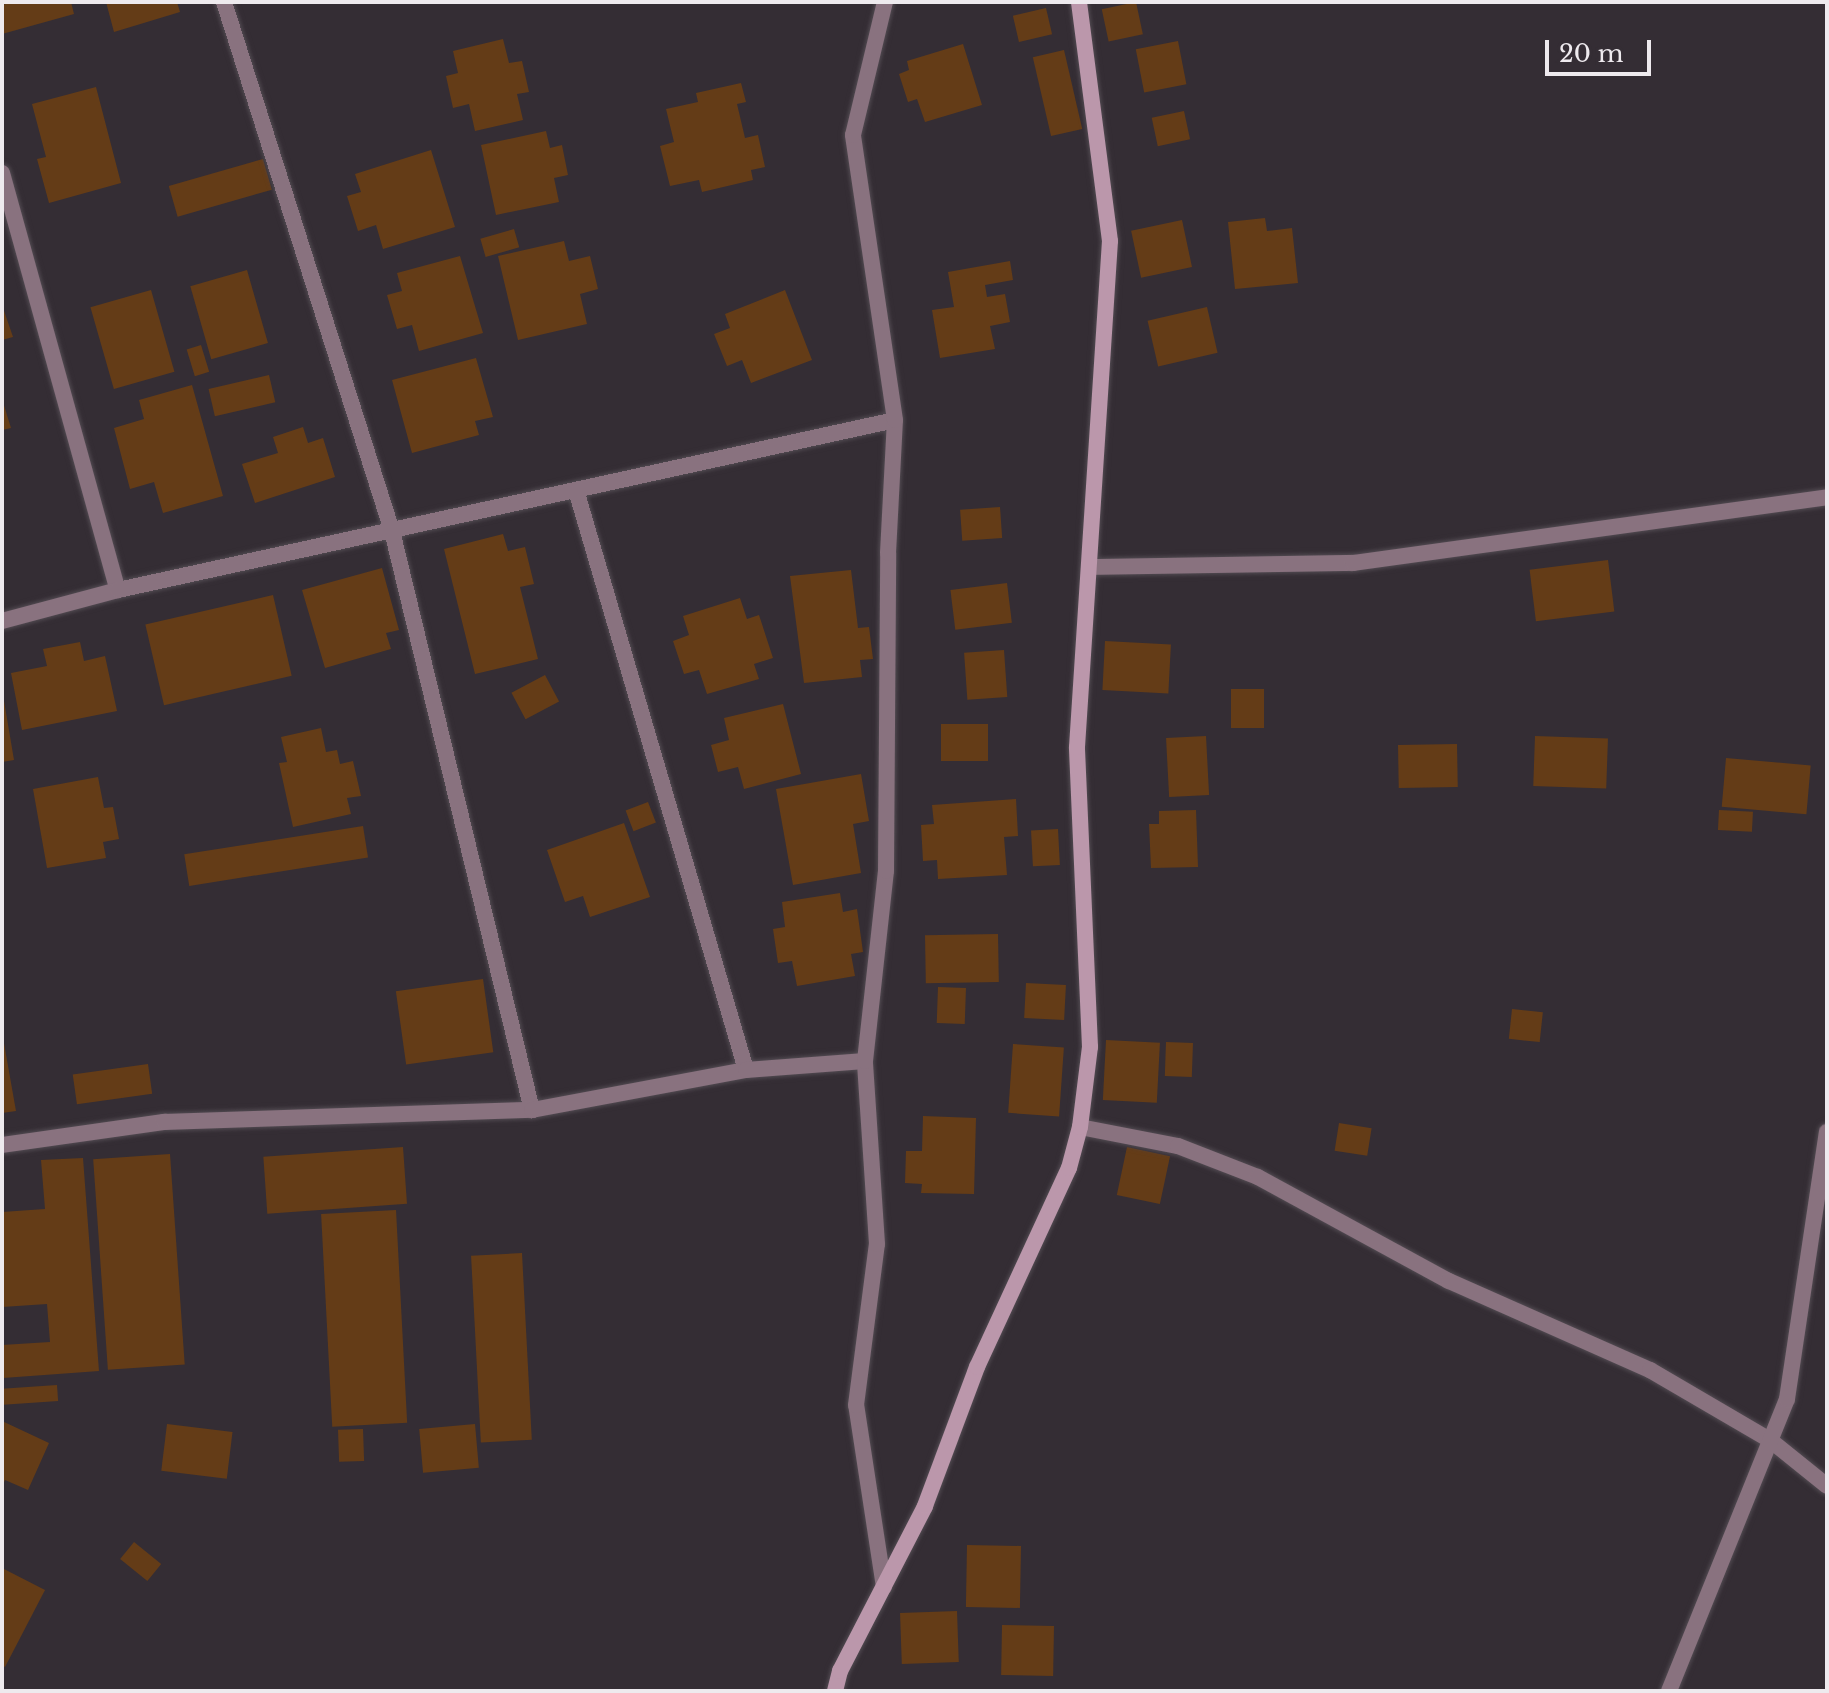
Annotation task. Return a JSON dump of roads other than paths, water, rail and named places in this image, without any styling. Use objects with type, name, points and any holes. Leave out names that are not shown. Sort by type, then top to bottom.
[{"type":"street","points":[[224,2],[392,531],[532,1110]]},
{"type":"street","points":[[884,1587],[856,1405],[877,1244],[865,1061],[886,871],[888,553],[895,420],[853,135],[885,2]]},
{"type":"street","points":[[835,1691],[840,1671],[925,1506],[977,1367],[1069,1168],[1080,1127],[1090,1047],[1077,747],[1110,241],[1079,2]]},
{"type":"street","points":[[2,173],[118,590]]},
{"type":"street","points":[[2,621],[118,590],[895,420]]},
{"type":"street","points":[[576,490],[746,1070]]},
{"type":"street","points":[[1091,567],[1353,563],[1827,497]]},
{"type":"street","points":[[2,1145],[164,1122],[532,1110],[746,1070],[865,1061]]},
{"type":"street","points":[[1080,1127],[1178,1146],[1258,1177],[1449,1281],[1650,1370],[1770,1440],[1827,1486]]},
{"type":"street","points":[[1669,1691],[1787,1399],[1827,1132]]}]
